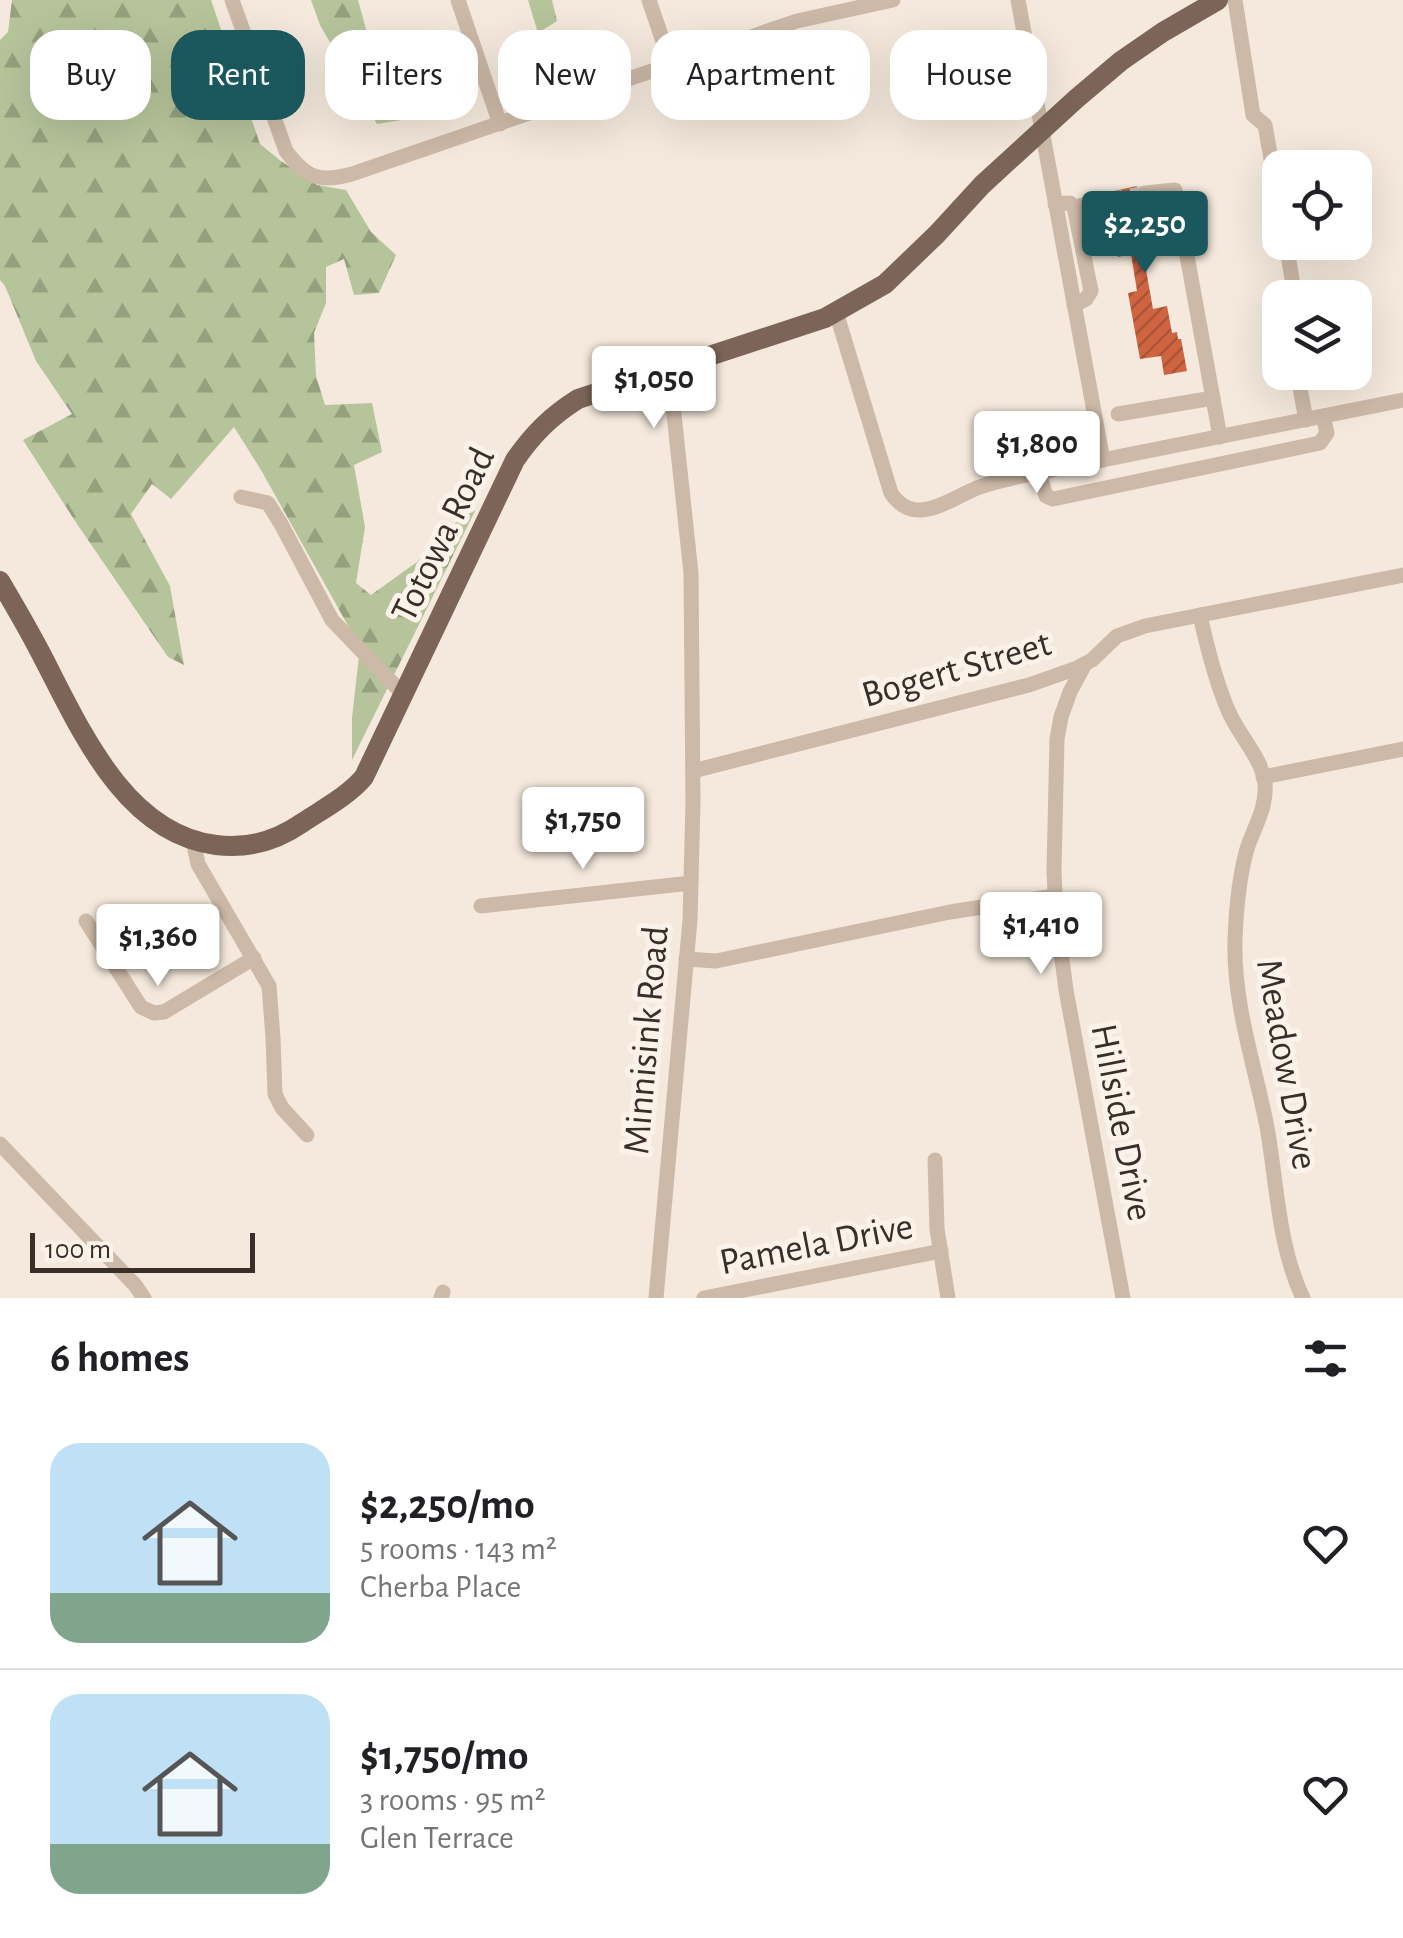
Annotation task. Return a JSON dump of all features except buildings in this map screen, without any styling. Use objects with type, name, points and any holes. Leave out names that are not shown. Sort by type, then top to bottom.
[{"type":"main road","name":"Totowa Road","points":[[0,581],[79,728],[106,770],[145,813],[193,840],[228,846],[248,846],[291,830],[355,788],[374,759],[515,460],[532,436],[558,412],[578,400],[668,368],[825,318],[885,284],[982,184],[1121,61],[1192,7],[1218,0]]},
{"type":"street","points":[[232,0],[286,151],[295,164],[313,177],[337,178],[651,72]]},
{"type":"street","points":[[458,0],[500,124]]},
{"type":"street","points":[[649,0],[659,30]]},
{"type":"street","points":[[769,30],[797,20],[893,0]]},
{"type":"street","points":[[1018,0],[1103,460]]},
{"type":"street","points":[[1234,0],[1253,115],[1265,125],[1269,150]]},
{"type":"street","points":[[1146,192],[1174,190],[1220,437]]},
{"type":"street","points":[[1074,208],[1108,200]]},
{"type":"street","points":[[1056,204],[1070,203],[1074,208],[1092,291],[1074,305]]},
{"type":"street","points":[[836,312],[890,492],[897,502],[919,511],[982,487],[1039,473],[1403,400]]},
{"type":"street","name":"Minnisink Road","points":[[656,1298],[686,959],[693,771],[690,555],[668,368]]},
{"type":"street","points":[[1039,473],[1046,496],[1053,498],[1320,442],[1327,433],[1314,418],[1304,390]]},
{"type":"street","points":[[1118,414],[1213,398]]},
{"type":"street","points":[[1181,444],[1188,470]]},
{"type":"street","points":[[241,496],[268,503],[332,620],[404,695]]},
{"type":"street","name":"Bogert Street","points":[[693,771],[1029,685],[1085,664],[1129,630],[1403,575]]},
{"type":"street","points":[[1200,615],[1228,711],[1264,777],[1403,749]]},
{"type":"street","name":"Hillside Drive","points":[[1085,664],[1060,716],[1056,739],[1055,896],[1066,990],[1123,1298]]},
{"type":"street","name":"Meadow Drive","points":[[1264,777],[1264,800],[1240,884],[1235,942],[1240,1001],[1267,1128],[1285,1241],[1303,1298]]},
{"type":"street","points":[[193,840],[198,864],[269,986],[274,1094],[307,1135]]},
{"type":"street","points":[[481,906],[691,883]]},
{"type":"street","points":[[686,959],[716,961],[950,912],[1055,896]]},
{"type":"street","points":[[86,921],[142,1008],[154,1013],[164,1012],[254,958]]},
{"type":"street","points":[[0,1144],[144,1298]]},
{"type":"street","points":[[936,1160],[937,1228],[948,1298]]},
{"type":"street","name":"Pamela Drive","points":[[704,1298],[940,1251]]},
{"type":"green space","points":[[12,0],[211,0],[221,30],[171,30],[171,120],[252,120],[260,144],[281,161],[317,185],[346,190],[371,232],[396,255],[379,293],[354,295],[344,259],[326,267],[326,303],[314,333],[316,376],[325,405],[372,403],[382,452],[354,465],[365,527],[356,583],[371,595],[417,562],[471,507],[475,511],[352,760],[360,647],[234,427],[171,499],[152,484],[131,514],[170,586],[184,665],[168,657],[23,440],[72,414],[36,361],[0,280],[0,40],[8,32]]},
{"type":"green space","points":[[311,0],[358,0],[366,30],[325,30],[325,34]]},
{"type":"green space","points":[[528,0],[552,0],[557,21],[537,30]]},
{"type":"tunnel","points":[[1108,200],[1146,193]]}]
